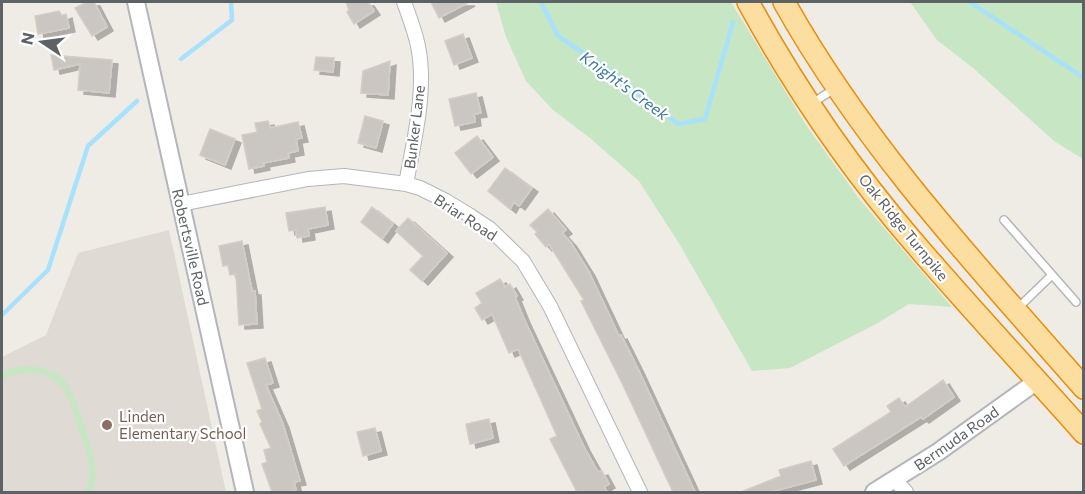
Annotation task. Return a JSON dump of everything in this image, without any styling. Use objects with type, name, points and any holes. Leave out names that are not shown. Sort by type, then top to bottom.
[{"type":"highway","name":"Oak Ridge Turnpike","points":[[748,2],[771,44],[860,175],[915,244],[1083,433]]},
{"type":"highway","name":"Oak Ridge Turnpike","points":[[784,2],[836,87],[920,201],[1083,388]]},
{"type":"highway","points":[[1037,381],[1062,363]]},
{"type":"street","name":"Robertsville Road","points":[[136,2],[245,492]]},
{"type":"street","name":"Bunker Lane","points":[[404,2],[416,35],[420,61],[419,104],[406,184]]},
{"type":"street","name":"Briar Road","points":[[181,204],[308,179],[344,176],[406,184],[446,201],[490,230],[524,261],[550,306],[640,492]]},
{"type":"street","name":"Bermuda Road","points":[[873,492],[901,486],[1037,381]]},
{"type":"lane","points":[[810,104],[836,87]]},
{"type":"lane","points":[[1004,220],[1076,302]]},
{"type":"lane","points":[[1016,310],[1052,275]]},
{"type":"shaded area","name":"Linden Elementary School","points":[[169,230],[226,492],[2,492],[2,357],[46,335],[78,253]]},
{"type":"green space","points":[[496,2],[731,2],[806,125],[860,200],[952,307],[909,304],[876,324],[790,368],[752,371],[680,245],[639,181],[590,138],[553,110],[526,81],[506,37]]},
{"type":"green space","points":[[910,2],[1083,2],[1083,159],[1054,141],[973,68],[937,40]]},
{"type":"green space","points":[[24,366],[45,368],[54,372],[63,378],[74,396],[93,453],[96,474],[92,492],[84,492],[88,485],[90,471],[87,456],[70,404],[60,386],[53,379],[33,373],[16,374],[2,381],[2,373],[10,368]]},
{"type":"building","points":[[87,2],[94,2],[107,27],[92,36],[75,8]]},
{"type":"building","points":[[346,2],[368,2],[374,11],[354,24],[347,12],[349,10]]},
{"type":"building","points":[[431,2],[469,2],[439,18]]},
{"type":"building","points":[[59,11],[62,16],[66,14],[69,28],[38,34],[35,16]]},
{"type":"building","points":[[463,34],[472,58],[454,65],[445,41]]},
{"type":"building","points":[[51,55],[112,60],[109,93],[78,90],[80,64],[54,70]]},
{"type":"building","points":[[316,57],[334,58],[333,72],[314,70]]},
{"type":"building","points":[[390,61],[388,95],[361,93],[363,71]]},
{"type":"building","points":[[476,93],[481,113],[474,114],[475,122],[455,126],[449,99]]},
{"type":"building","points":[[365,116],[383,121],[376,148],[358,143]]},
{"type":"building","points":[[268,121],[270,128],[298,122],[302,138],[296,139],[298,151],[288,153],[289,158],[263,163],[264,166],[249,169],[242,135],[257,132],[255,123]]},
{"type":"building","points":[[210,129],[235,139],[225,165],[200,155]]},
{"type":"building","points":[[477,136],[493,157],[471,174],[455,153]]},
{"type":"building","points":[[505,168],[532,188],[519,206],[514,202],[510,209],[488,191]]},
{"type":"building","points":[[325,207],[328,225],[308,229],[309,236],[297,238],[296,230],[289,231],[286,213]]},
{"type":"building","points":[[372,207],[393,224],[382,239],[361,222]]},
{"type":"building","points":[[548,209],[566,230],[562,233],[589,272],[619,336],[621,335],[638,369],[695,492],[673,492],[581,301],[584,300],[549,244],[546,247],[530,225]]},
{"type":"building","points":[[408,218],[447,253],[422,281],[410,270],[423,256],[396,231]]},
{"type":"building","points":[[242,241],[252,291],[255,291],[257,324],[239,325],[236,274],[230,275],[228,265],[223,266],[219,246]]},
{"type":"building","points":[[500,279],[505,287],[510,284],[517,296],[515,297],[524,319],[584,447],[598,472],[602,471],[609,484],[604,487],[607,492],[577,492],[550,439],[557,436],[518,349],[509,353],[492,314],[482,320],[475,308],[482,303],[476,293]]},
{"type":"building","points":[[265,358],[273,383],[266,385],[283,424],[300,481],[294,482],[296,490],[288,492],[272,492],[262,464],[267,462],[264,450],[271,448],[260,424],[262,422],[257,411],[262,409],[247,363]]},
{"type":"building","points":[[943,380],[954,397],[923,419],[921,417],[844,466],[833,449],[891,412],[887,406],[899,398],[905,407]]},
{"type":"building","points":[[489,419],[493,438],[470,444],[466,424]]},
{"type":"building","points":[[375,428],[381,451],[363,456],[357,432]]},
{"type":"building","points":[[811,461],[816,480],[770,492],[741,492],[781,476],[779,470]]},
{"type":"waterway","points":[[181,59],[232,20],[231,2]]},
{"type":"waterway","name":"Knight's Creek","points":[[541,2],[558,36],[608,69],[678,124],[705,119],[733,22]]},
{"type":"waterway","points":[[970,2],[1084,78]]},
{"type":"waterway","points":[[2,315],[48,270],[88,146],[137,101]]},
{"type":"place","name":"Linden Elementary School","points":[[107,425]]}]
